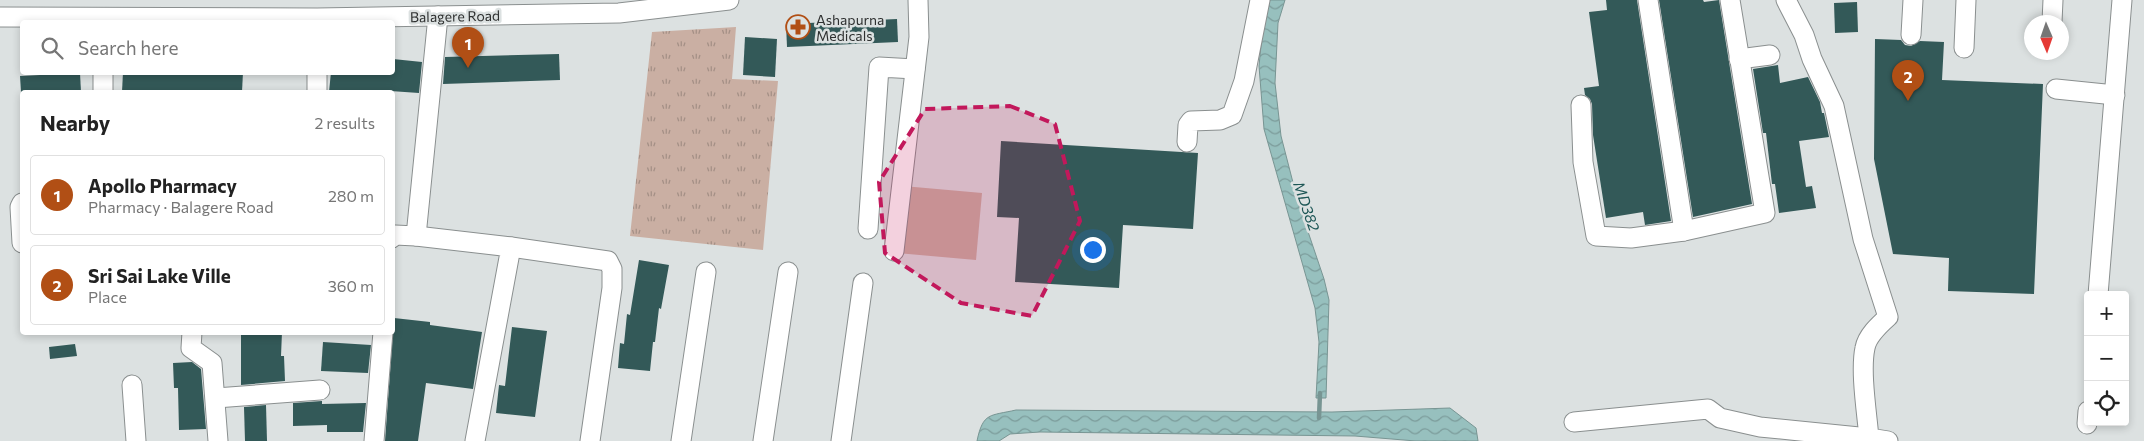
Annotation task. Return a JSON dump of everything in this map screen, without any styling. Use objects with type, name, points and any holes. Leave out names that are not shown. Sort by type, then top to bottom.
[{"type":"street","name":"Balagere Road","points":[[0,17],[101,20],[317,20],[402,8],[438,16],[536,7],[619,13],[729,0]]},
{"type":"street","points":[[894,251],[919,37],[918,0]]},
{"type":"street","points":[[1187,142],[1188,124],[1192,121],[1220,120],[1232,114],[1244,81],[1260,0]]},
{"type":"street","points":[[1648,0],[1684,231]]},
{"type":"street","points":[[1581,105],[1583,162],[1596,236],[1631,238],[1684,231],[1765,213],[1730,0]]},
{"type":"street","points":[[1786,0],[1804,35],[1812,59],[1834,106],[1863,239],[1888,317],[1874,330],[1865,347],[1864,382],[1869,438]]},
{"type":"street","points":[[1911,36],[1913,0]]},
{"type":"street","points":[[1964,48],[1966,0]]},
{"type":"street","points":[[2052,15],[2053,0]]},
{"type":"street","points":[[2098,291],[2122,0]]},
{"type":"street","points":[[416,236],[438,16]]},
{"type":"street","points":[[1739,59],[1770,55]]},
{"type":"street","points":[[868,229],[879,67],[915,69]]},
{"type":"street","points":[[103,75],[103,90]]},
{"type":"street","points":[[316,90],[317,75]]},
{"type":"street","points":[[2056,89],[2115,95]]},
{"type":"street","points":[[395,235],[511,247],[608,260],[612,269],[612,288],[590,441]]},
{"type":"street","points":[[475,441],[511,247]]},
{"type":"street","points":[[681,441],[706,272]]},
{"type":"street","points":[[763,441],[788,272]]},
{"type":"street","points":[[841,441],[863,283]]},
{"type":"street","points":[[192,335],[192,348],[212,362],[218,441]]},
{"type":"street","points":[[374,441],[383,335]]},
{"type":"street","points":[[132,385],[136,441]]},
{"type":"street","points":[[216,398],[320,390]]},
{"type":"street","points":[[1574,422],[1708,409],[1720,418],[1760,427],[1888,441]]},
{"type":"highlighted area","points":[[1010,106],[1055,124],[1080,221],[1032,316],[961,303],[885,253],[879,182],[925,109]]},
{"type":"green space","points":[[736,27],[732,79],[778,81],[763,250],[630,236],[652,32]]},
{"type":"green space","points":[[903,186],[982,193],[976,260],[897,253]]},
{"type":"water","points":[[1270,0],[1285,0],[1278,23],[1275,83],[1281,136],[1298,202],[1324,279],[1329,300],[1326,398],[1316,398],[1319,342],[1315,308],[1264,129],[1259,66],[1263,25]]},
{"type":"water","points":[[1450,408],[1476,428],[1478,441],[1416,441],[1355,436],[1040,432],[1010,434],[999,441],[977,441],[985,420],[994,415],[1016,410],[1332,412]]},
{"type":"building","points":[[1606,0],[1637,0],[1671,221],[1645,225],[1643,212],[1606,218],[1593,135],[1592,104],[1585,95],[1584,88],[1599,86],[1589,12],[1607,10]]},
{"type":"building","points":[[1659,0],[1703,0],[1704,2],[1719,0],[1752,204],[1693,217]]},
{"type":"building","points":[[1857,2],[1858,32],[1835,33],[1834,3]]},
{"type":"building","points":[[897,19],[898,42],[787,47],[786,24]]},
{"type":"building","points":[[745,37],[777,39],[775,77],[743,75]]},
{"type":"building","points":[[1875,39],[1901,40],[1905,45],[1911,46],[1920,41],[1944,42],[1942,80],[2043,84],[2034,294],[1948,291],[1949,258],[1893,254],[1874,159]]},
{"type":"building","points":[[559,54],[560,80],[443,84],[445,57]]},
{"type":"building","points":[[395,59],[422,62],[419,93],[395,90],[329,90],[331,75],[395,75]]},
{"type":"building","points":[[1778,65],[1780,83],[1808,77],[1820,102],[1822,113],[1824,113],[1829,137],[1799,141],[1806,187],[1812,186],[1816,208],[1779,213],[1775,184],[1772,184],[1766,133],[1763,133],[1753,69]]},
{"type":"building","points":[[80,75],[81,90],[21,90],[20,76]]},
{"type":"building","points":[[123,75],[243,75],[242,90],[122,90]]},
{"type":"building","points":[[1001,141],[1198,153],[1193,229],[1123,225],[1119,288],[1015,282],[1019,218],[997,217]]},
{"type":"building","points":[[639,260],[669,265],[661,309],[659,308],[650,371],[618,368],[620,343],[624,344],[627,314],[630,315]]},
{"type":"building","points":[[395,318],[430,322],[430,325],[482,332],[473,389],[426,383],[418,441],[385,441]]},
{"type":"building","points":[[512,327],[547,331],[535,417],[496,413],[499,385],[505,386]]},
{"type":"building","points":[[241,335],[282,335],[281,356],[284,356],[285,381],[241,385]]},
{"type":"building","points":[[323,342],[371,345],[368,373],[321,371]]},
{"type":"building","points":[[75,344],[77,356],[50,359],[49,347]]},
{"type":"building","points":[[192,362],[201,369],[206,429],[179,430],[178,388],[174,388],[173,363]]},
{"type":"building","points":[[322,401],[322,404],[366,403],[363,432],[327,432],[327,425],[293,426],[293,403]]},
{"type":"building","points":[[266,405],[267,441],[245,441],[244,407]]},
{"type":"waterway","name":"MD382","points":[[1319,418],[1320,393]]},
{"type":"place","name":"Ashapurna Medicals","points":[[798,27]]},
{"type":"place","name":"Apollo Pharmacy","points":[[468,68]]},
{"type":"place","name":"Sri Sai Lake Ville","points":[[1908,101]]}]
